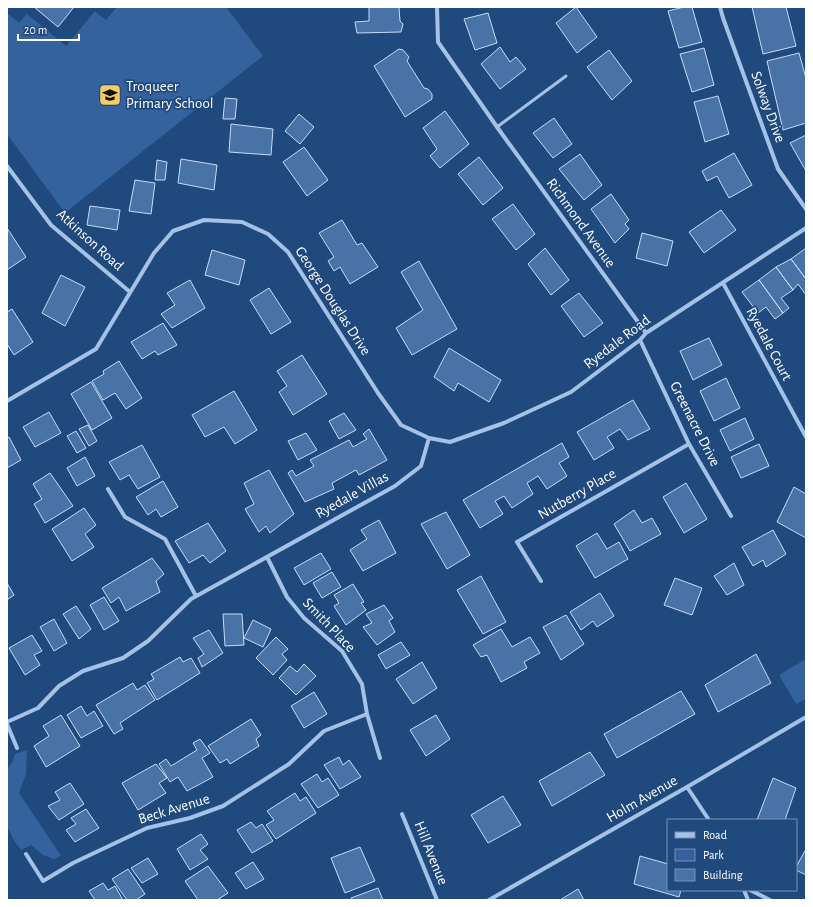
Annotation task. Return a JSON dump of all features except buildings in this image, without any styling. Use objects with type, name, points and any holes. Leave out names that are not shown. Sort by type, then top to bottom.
[{"type":"street","name":"Richmond Avenue","points":[[436,7],[438,42],[497,127],[646,333]]},
{"type":"street","name":"Solway Drive","points":[[720,7],[778,169],[806,209]]},
{"type":"street","name":"Atkinson Road","points":[[7,166],[51,225],[130,292]]},
{"type":"street","name":"George Douglas Drive","points":[[7,401],[96,349],[154,253],[173,231],[204,220],[242,222],[268,234],[288,252],[378,394],[401,425],[429,438]]},
{"type":"street","name":"Ryedale Road","points":[[429,438],[450,442],[504,423],[570,392],[640,340],[646,333],[806,228]]},
{"type":"street","name":"Ryedale Court","points":[[723,283],[806,437]]},
{"type":"street","name":"Greenacre Drive","points":[[640,340],[689,444],[731,516]]},
{"type":"street","name":"Ryedale Villas","points":[[7,723],[38,708],[59,686],[83,671],[123,658],[148,641],[191,599],[395,486],[421,466],[429,438]]},
{"type":"street","name":"Nutberry Place","points":[[541,581],[517,542],[689,444]]},
{"type":"street","points":[[108,489],[125,517],[165,539],[196,596]]},
{"type":"street","name":"Smith Place","points":[[267,557],[287,597],[304,618],[342,651],[362,684],[367,714],[380,758]]},
{"type":"street","name":"Beck Avenue","points":[[26,854],[43,881],[73,863],[147,828],[190,818],[223,806],[289,764],[324,731],[367,714]]},
{"type":"street","name":"Holm Avenue","points":[[489,900],[806,717]]},
{"type":"street","points":[[7,723],[17,748]]},
{"type":"street","points":[[687,787],[708,819]]},
{"type":"street","name":"Hill Avenue","points":[[402,814],[437,900]]},
{"type":"street","points":[[752,891],[770,900]]},
{"type":"lane","points":[[497,127],[566,76]]},
{"type":"green space","name":"Troqueer Primary School","points":[[117,7],[226,7],[263,56],[65,213],[7,134],[7,13],[19,23],[27,14],[66,46],[95,11],[106,20]]},
{"type":"green space","points":[[806,659],[806,699],[796,704],[779,675]]},
{"type":"green space","points":[[27,750],[26,774],[19,793],[61,856],[54,859],[43,855],[31,845],[21,850],[13,839],[7,826],[7,769],[12,763],[15,754]]},
{"type":"place","name":"Troqueer Primary School","points":[[110,95]]}]
